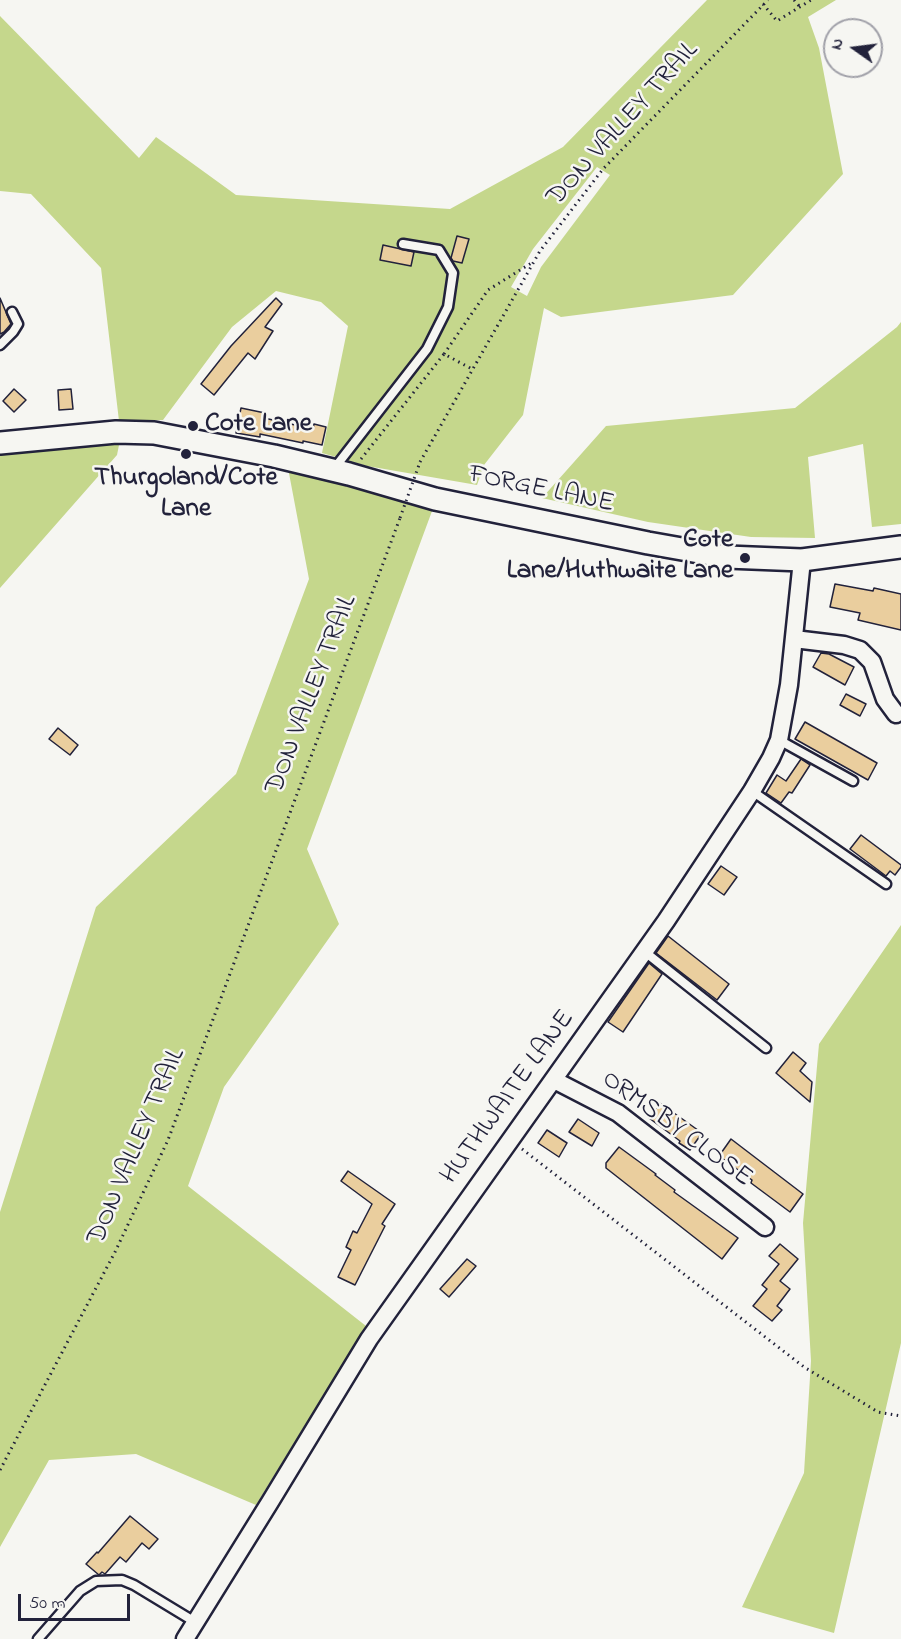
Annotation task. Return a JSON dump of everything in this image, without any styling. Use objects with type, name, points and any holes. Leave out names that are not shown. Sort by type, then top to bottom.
[{"type":"street","points":[[0,443],[116,432],[154,433],[274,456],[341,472]]},
{"type":"street","name":"FORGE LANE","points":[[341,472],[419,495],[727,557],[802,560],[901,547]]},
{"type":"street","name":"HUTHWAITE LANE","points":[[185,1639],[369,1339],[645,952],[752,791],[771,758],[779,740],[789,686],[802,560]]},
{"type":"street","points":[[794,639],[844,645],[860,650],[872,662],[885,699],[897,717]]},
{"type":"street","name":"ORMSBY CLOSE","points":[[554,1080],[618,1113],[765,1227]]},
{"type":"lane","points":[[341,472],[427,349],[448,307],[453,273],[439,250],[403,244]]},
{"type":"lane","points":[[0,345],[18,324],[12,312]]},
{"type":"lane","points":[[779,740],[853,781]]},
{"type":"lane","points":[[752,791],[886,884]]},
{"type":"lane","points":[[645,952],[766,1048]]},
{"type":"lane","points":[[39,1639],[80,1591],[96,1581],[122,1580],[195,1622]]},
{"type":"path","name":"DON VALLEY TRAIL","points":[[0,1470],[115,1252],[168,1140],[420,462],[540,251],[603,169],[768,0]]},
{"type":"path","points":[[794,0],[800,7]]},
{"type":"path","points":[[763,4],[777,21],[811,0]]},
{"type":"path","points":[[341,472],[444,354],[488,290],[533,262]]},
{"type":"path","points":[[444,354],[472,369]]},
{"type":"path","points":[[511,1140],[804,1367],[878,1412],[901,1416]]},
{"type":"green space","points":[[707,0],[836,0],[808,17],[819,48],[843,174],[733,295],[561,317],[544,308],[523,415],[484,465],[477,485],[367,466],[322,453],[348,326],[321,302],[276,291],[232,327],[163,420],[119,421],[101,268],[31,194],[0,191],[0,16],[139,158],[156,137],[236,195],[450,209],[563,147]],"holes":[[[597,167],[610,175],[541,267],[527,296],[511,287],[533,249]]]},
{"type":"green space","points":[[901,322],[901,524],[872,527],[863,444],[808,457],[815,538],[751,537],[648,522],[542,498],[606,426],[795,408]]},
{"type":"green space","points":[[120,440],[117,455],[0,588],[0,450]]},
{"type":"green space","points":[[288,468],[435,503],[307,849],[339,924],[224,1087],[188,1186],[366,1326],[256,1505],[136,1454],[49,1460],[0,1547],[0,1212],[96,907],[236,774],[309,579]]},
{"type":"green space","points":[[901,925],[901,1343],[834,1633],[742,1607],[804,1473],[811,1361],[803,1223],[819,1044]]},
{"type":"building","points":[[457,236],[469,239],[462,263],[453,261],[451,258]]},
{"type":"building","points":[[383,245],[414,252],[411,266],[380,260]]},
{"type":"building","points":[[0,298],[11,324],[0,334]]},
{"type":"building","points":[[276,298],[282,304],[265,327],[273,331],[255,359],[248,353],[214,395],[201,384],[231,346]]},
{"type":"building","points":[[14,389],[26,400],[14,412],[3,401]]},
{"type":"building","points":[[71,389],[73,409],[59,410],[58,390]]},
{"type":"building","points":[[241,408],[265,413],[264,418],[313,429],[314,424],[326,427],[322,445],[260,434],[260,437],[236,433]]},
{"type":"building","points":[[835,584],[873,591],[874,588],[901,594],[901,630],[858,620],[860,613],[830,607]]},
{"type":"building","points":[[821,653],[829,654],[854,667],[845,685],[813,667]]},
{"type":"building","points":[[846,694],[866,704],[860,716],[840,705]]},
{"type":"building","points":[[805,722],[877,763],[868,780],[795,739]]},
{"type":"building","points":[[58,728],[78,745],[70,755],[49,739]]},
{"type":"building","points":[[801,759],[810,765],[792,793],[789,792],[781,803],[766,793],[777,775],[786,781]]},
{"type":"building","points":[[861,835],[901,865],[895,875],[890,871],[886,876],[850,849]]},
{"type":"building","points":[[721,866],[737,877],[724,895],[708,884]]},
{"type":"building","points":[[668,936],[729,984],[717,1000],[656,953]]},
{"type":"building","points":[[649,963],[662,974],[623,1032],[608,1022]]},
{"type":"building","points":[[793,1052],[806,1063],[800,1071],[812,1082],[810,1102],[776,1073]]},
{"type":"building","points":[[660,1103],[702,1133],[690,1150],[649,1118]]},
{"type":"building","points":[[578,1119],[599,1133],[592,1146],[569,1132]]},
{"type":"building","points":[[547,1130],[567,1143],[559,1157],[538,1143]]},
{"type":"building","points":[[731,1139],[803,1194],[790,1212],[719,1156]]},
{"type":"building","points":[[619,1147],[656,1174],[675,1190],[674,1192],[738,1238],[722,1259],[606,1168],[606,1163]]},
{"type":"building","points":[[348,1171],[395,1204],[382,1224],[385,1226],[355,1285],[338,1277],[351,1250],[346,1247],[353,1231],[357,1233],[372,1204],[341,1181]]},
{"type":"building","points":[[780,1244],[798,1259],[780,1281],[790,1289],[777,1306],[782,1310],[772,1321],[753,1306],[767,1289],[762,1285],[779,1264],[769,1256]]},
{"type":"building","points":[[467,1259],[476,1266],[449,1297],[440,1289]]},
{"type":"building","points":[[130,1516],[158,1539],[149,1549],[142,1543],[126,1562],[120,1557],[105,1574],[102,1572],[99,1575],[86,1564]]},
{"type":"place","name":"Cote Lane","points":[[193,426]]},
{"type":"place","name":"Thurgoland/Cote Lane","points":[[186,454]]},
{"type":"place","name":"Cote Lane/Huthwaite Lane","points":[[745,558]]}]
